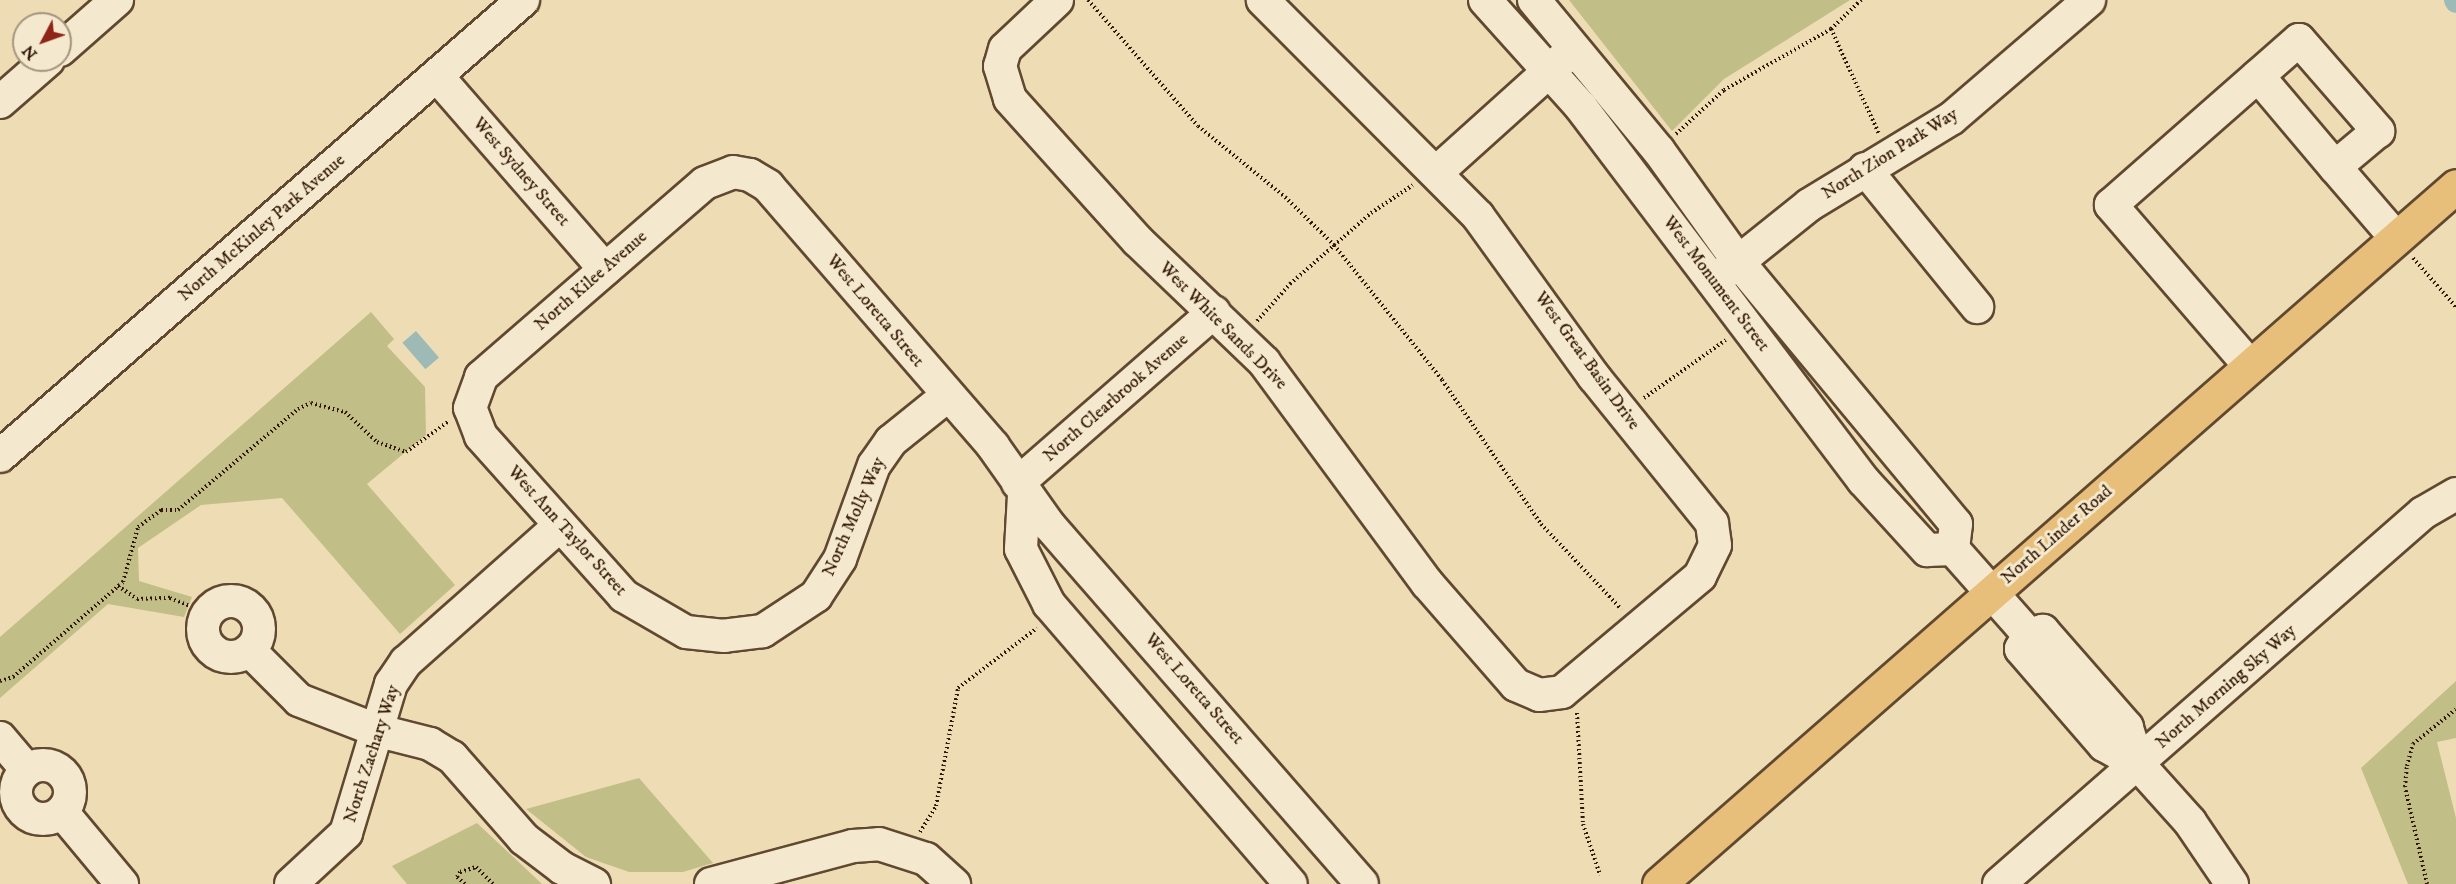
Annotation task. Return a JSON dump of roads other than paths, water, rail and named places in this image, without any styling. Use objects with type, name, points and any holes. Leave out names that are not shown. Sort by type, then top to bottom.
[{"type":"main road","name":"North Linder Road","points":[[1659,884],[2456,186]]},
{"type":"street","points":[[72,39],[117,0]]},
{"type":"street","name":"North McKinley Park Avenue","points":[[0,456],[523,0]]},
{"type":"street","name":"West White Sands Drive","points":[[1057,0],[1014,37],[1000,66],[1010,99],[1138,241],[1239,337],[1307,414],[1427,583],[1516,685],[1539,695],[1570,689]]},
{"type":"street","name":"West Great Basin Drive","points":[[1263,0],[1437,172],[1518,266],[1622,413],[1707,514],[1714,534],[1712,559],[1633,634],[1570,689]]},
{"type":"street","name":"West Monument Street","points":[[1485,0],[1551,71],[1747,322],[1807,409],[1887,506],[1927,550],[1953,549],[1956,524],[1740,264],[1659,151],[1534,0]]},
{"type":"street","name":"North Zion Park Way","points":[[1714,280],[1740,264],[1809,205],[1952,118],[2088,0]]},
{"type":"street","points":[[2250,366],[2111,205],[2299,40],[2378,131],[2335,167]]},
{"type":"street","points":[[1437,172],[1576,48]]},
{"type":"street","points":[[0,102],[34,72]]},
{"type":"street","name":"West Sydney Street","points":[[437,76],[605,269]]},
{"type":"street","points":[[2258,76],[2396,238]]},
{"type":"street","points":[[1877,163],[1977,308]]},
{"type":"street","name":"North Kilee Avenue","points":[[470,408],[481,377],[705,183],[733,172]]},
{"type":"street","name":"West Loretta Street","points":[[733,172],[768,186],[947,396],[1021,489],[1362,884]]},
{"type":"street","name":"North Clearbrook Avenue","points":[[1021,489],[1214,312]]},
{"type":"street","name":"North Molly Way","points":[[686,632],[724,636],[763,631],[804,608],[840,559],[873,465],[891,441],[947,396]]},
{"type":"street","name":"West Ann Taylor Street","points":[[470,408],[481,436],[558,527],[624,596],[686,632]]},
{"type":"street","points":[[1021,489],[1021,549],[1056,613],[1291,884]]},
{"type":"street","name":"North Morning Sky Way","points":[[1999,884],[2423,513],[2456,494]]},
{"type":"street","name":"North Zachary Way","points":[[291,884],[346,833],[379,731],[391,684],[406,662],[558,527]]},
{"type":"street","points":[[1953,549],[2029,635],[2021,650],[2104,746],[2138,764],[2208,843],[2232,884]]},
{"type":"street","points":[[223,602],[250,608],[259,634],[250,651],[233,658],[215,653],[204,639],[207,613],[223,602]]},
{"type":"street","points":[[250,651],[299,700],[379,731],[430,744],[452,757],[524,839],[562,868],[594,884]]},
{"type":"street","points":[[0,738],[27,770],[53,766],[67,778],[70,796],[62,812],[122,884]]},
{"type":"street","points":[[711,884],[853,846],[908,850],[954,884]]},
{"type":"water","points":[[416,331],[439,357],[425,369],[402,343]]}]
